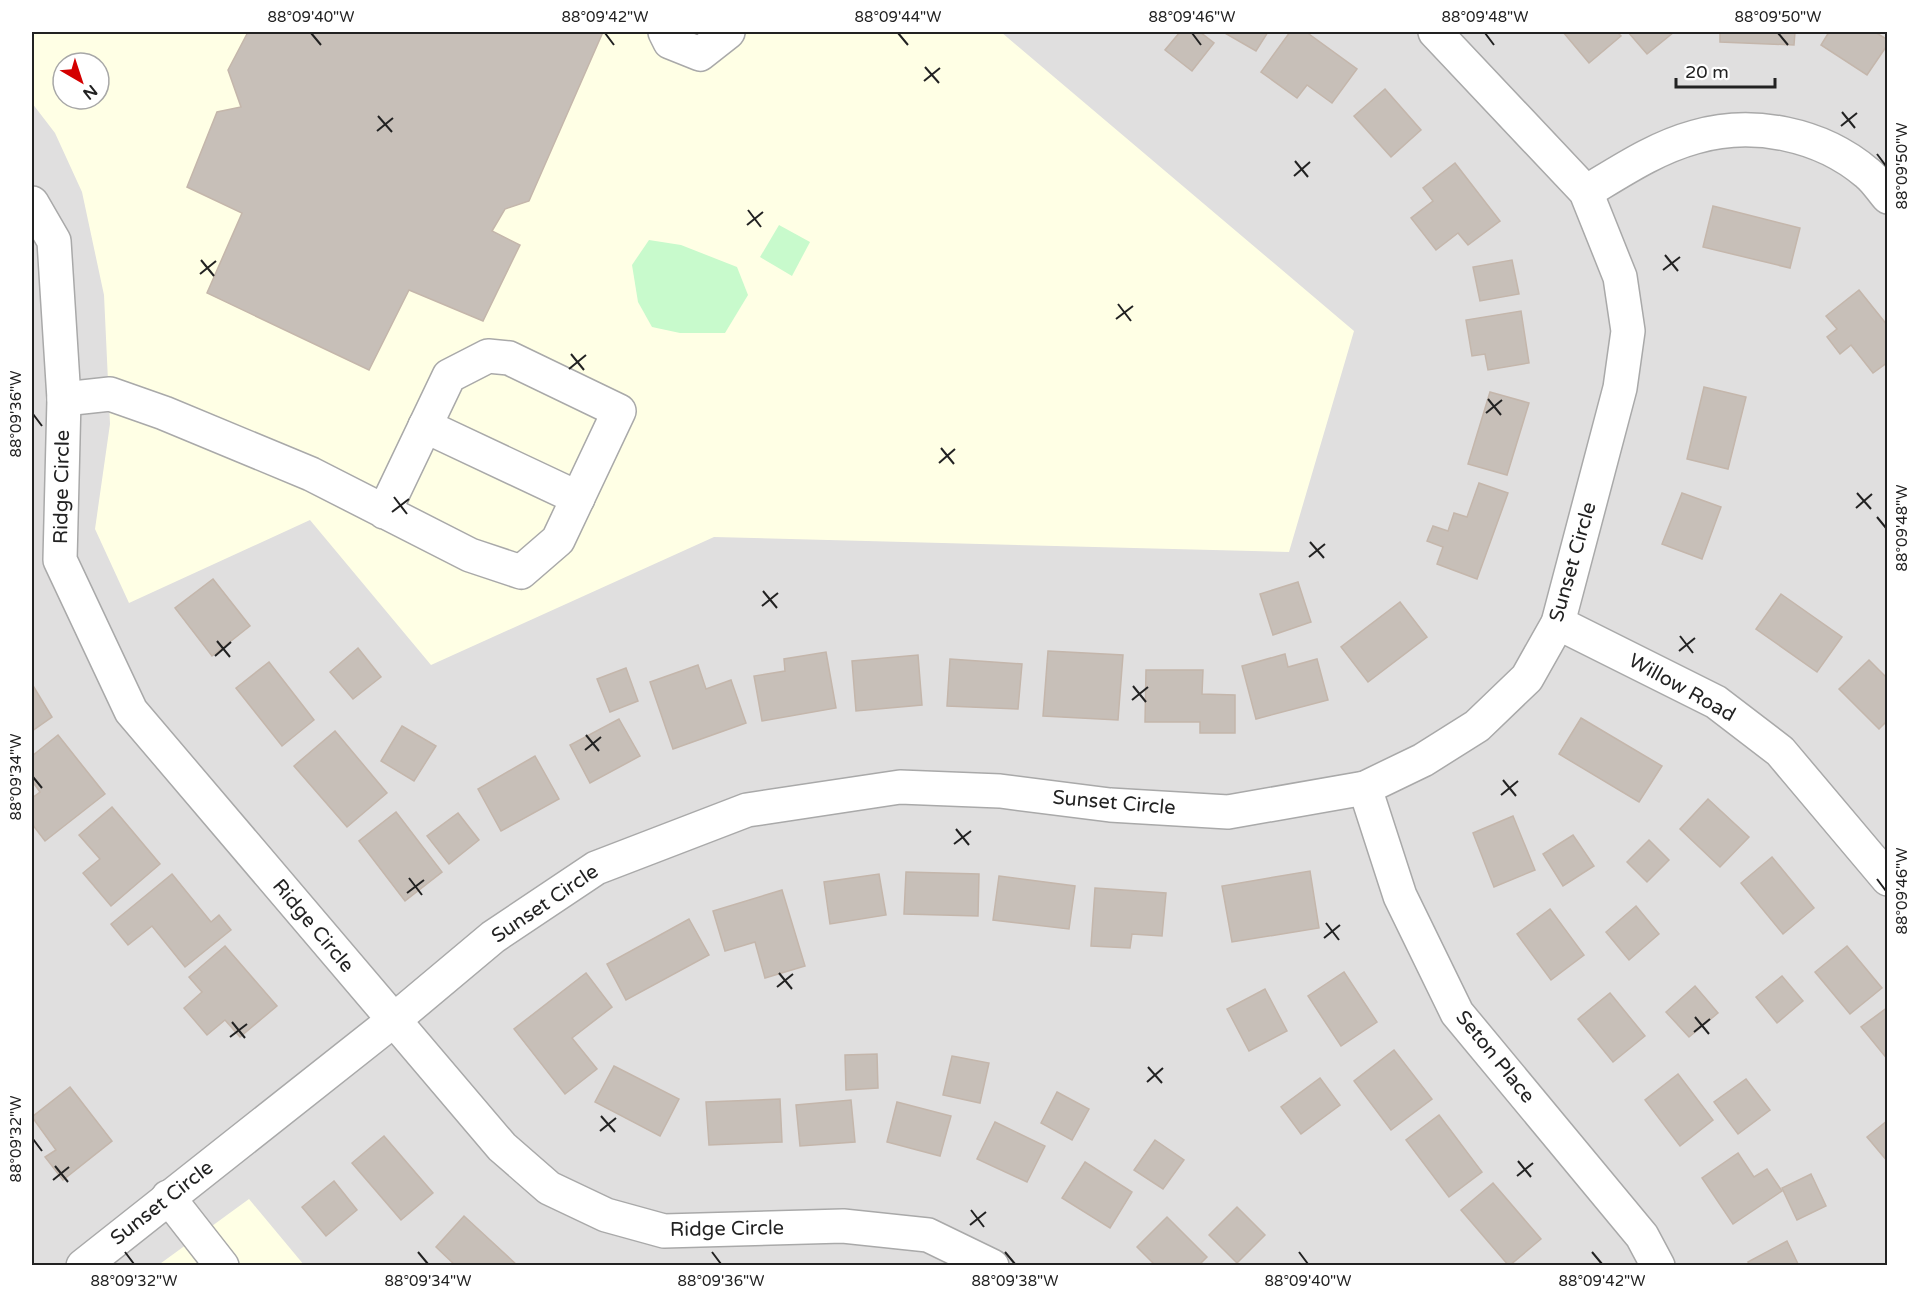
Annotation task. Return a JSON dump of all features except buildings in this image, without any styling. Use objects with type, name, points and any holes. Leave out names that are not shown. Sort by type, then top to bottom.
[{"type":"street","points":[[665,32],[670,42],[700,54],[728,32]]},
{"type":"street","name":"Sunset Circle","points":[[95,1262],[168,1197],[394,1020],[493,937],[596,868],[747,810],[900,787],[1000,791],[1110,805],[1228,812],[1365,788],[1423,760],[1477,726],[1527,678],[1558,623],[1620,388],[1628,332],[1620,277],[1586,192],[1435,32]]},
{"type":"street","points":[[1586,192],[1642,158],[1696,136],[1757,129],[1817,142],[1868,173],[1887,197]]},
{"type":"street","name":"Ridge Circle","points":[[32,203],[54,241],[64,399],[60,560],[131,711],[502,1147],[549,1188],[606,1215],[664,1232],[843,1226],[927,1235],[992,1266]]},
{"type":"street","points":[[64,399],[110,394],[164,413],[311,474],[384,512],[470,555],[521,572],[558,540],[619,411],[509,358],[488,356],[449,376],[384,512]]},
{"type":"street","points":[[425,426],[578,498]]},
{"type":"street","name":"Willow Road","points":[[1558,623],[1716,702],[1780,751],[1887,879]]},
{"type":"street","name":"Seton Place","points":[[1365,788],[1400,896],[1457,1013],[1642,1236],[1658,1266]]},
{"type":"street","points":[[168,1197],[222,1266]]},
{"type":"shaded area","points":[[32,32],[1887,32],[1887,1265],[32,1265]]},
{"type":"shaded area","points":[[32,32],[1001,32],[1354,331],[1289,552],[714,537],[431,665],[310,520],[129,603],[95,529],[110,424],[104,295],[82,192],[55,133],[32,103]]},
{"type":"shaded area","points":[[249,1199],[304,1265],[157,1266]]},
{"type":"green space","points":[[779,225],[810,242],[792,276],[760,257]]},
{"type":"green space","points":[[649,240],[681,245],[737,267],[748,295],[725,333],[680,333],[652,327],[638,302],[632,265]]}]
